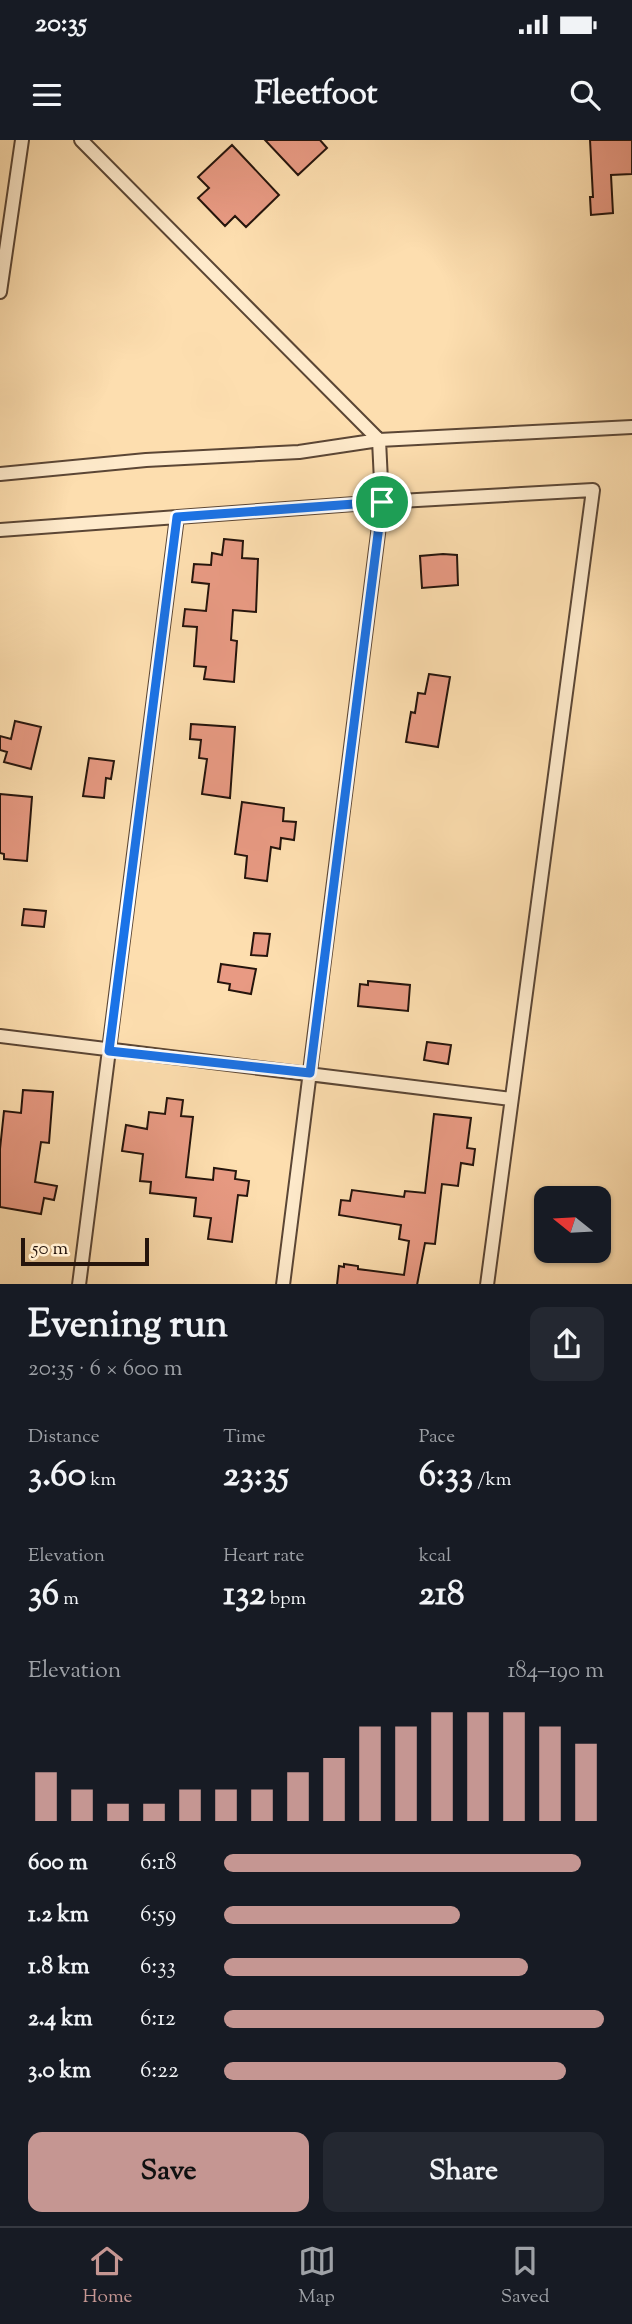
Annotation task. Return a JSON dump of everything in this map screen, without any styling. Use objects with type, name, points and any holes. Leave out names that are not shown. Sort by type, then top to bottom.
[{"type":"street","points":[[0,292],[22,140]]},
{"type":"street","points":[[81,140],[379,440],[382,502],[283,1284]]},
{"type":"street","points":[[0,474],[146,460],[299,452],[379,440],[632,427]]},
{"type":"street","points":[[0,530],[382,502],[593,490],[487,1284]]},
{"type":"street","points":[[79,1284],[177,517]]},
{"type":"street","points":[[0,1036],[511,1099]]},
{"type":"building","points":[[265,140],[320,140],[327,148],[298,175]]},
{"type":"building","points":[[590,140],[632,140],[632,174],[611,175],[613,213],[591,215],[590,197],[593,197]]},
{"type":"building","points":[[232,145],[279,195],[246,227],[235,216],[225,226],[198,198],[209,188],[198,177]]},
{"type":"building","points":[[224,539],[243,541],[242,558],[258,559],[256,612],[233,610],[231,640],[237,641],[234,682],[204,679],[206,667],[194,666],[197,627],[183,626],[185,609],[206,611],[209,584],[192,582],[194,564],[211,565],[212,553],[222,555]]},
{"type":"building","points":[[457,555],[458,585],[422,588],[420,556]]},
{"type":"building","points":[[429,674],[450,677],[438,747],[406,742],[411,712],[415,713],[418,693],[425,694]]},
{"type":"building","points":[[15,721],[41,727],[31,769],[4,762],[7,752],[0,750],[0,736],[11,739]]},
{"type":"building","points":[[191,724],[235,727],[230,798],[202,794],[207,759],[199,758],[201,740],[190,739]]},
{"type":"building","points":[[89,758],[114,761],[111,779],[106,778],[104,798],[83,796]]},
{"type":"building","points":[[0,794],[32,797],[27,861],[4,859],[4,854],[0,853]]},
{"type":"building","points":[[242,802],[284,808],[283,821],[296,822],[294,840],[281,838],[280,849],[271,847],[267,881],[245,878],[247,856],[235,854]]},
{"type":"building","points":[[24,909],[46,911],[44,927],[22,925]]},
{"type":"building","points":[[254,933],[270,934],[267,956],[251,955]]},
{"type":"building","points":[[221,964],[256,969],[251,994],[229,990],[230,984],[218,982]]},
{"type":"building","points":[[368,981],[410,985],[408,1011],[358,1006],[360,984],[368,985]]},
{"type":"building","points":[[427,1042],[451,1045],[448,1064],[424,1060]]},
{"type":"building","points":[[23,1090],[53,1092],[49,1143],[41,1142],[35,1182],[57,1186],[54,1200],[44,1198],[41,1214],[0,1207],[0,1149],[4,1111],[21,1113]]},
{"type":"building","points":[[167,1098],[183,1100],[181,1116],[193,1117],[186,1177],[213,1180],[214,1168],[236,1171],[235,1179],[249,1181],[247,1196],[238,1195],[232,1242],[208,1239],[211,1218],[194,1216],[196,1198],[150,1193],[151,1182],[140,1181],[143,1154],[122,1151],[126,1125],[147,1129],[149,1112],[165,1114]]},
{"type":"building","points":[[434,1114],[471,1118],[467,1148],[475,1149],[473,1165],[461,1163],[458,1186],[442,1184],[435,1244],[425,1243],[417,1284],[337,1284],[339,1266],[344,1267],[344,1264],[358,1266],[358,1269],[404,1275],[409,1241],[399,1239],[401,1225],[339,1215],[341,1200],[350,1201],[352,1190],[404,1197],[405,1191],[425,1193]]},
{"type":"route","points":[[382,502],[310,1073],[109,1051],[177,517],[382,502]]}]
